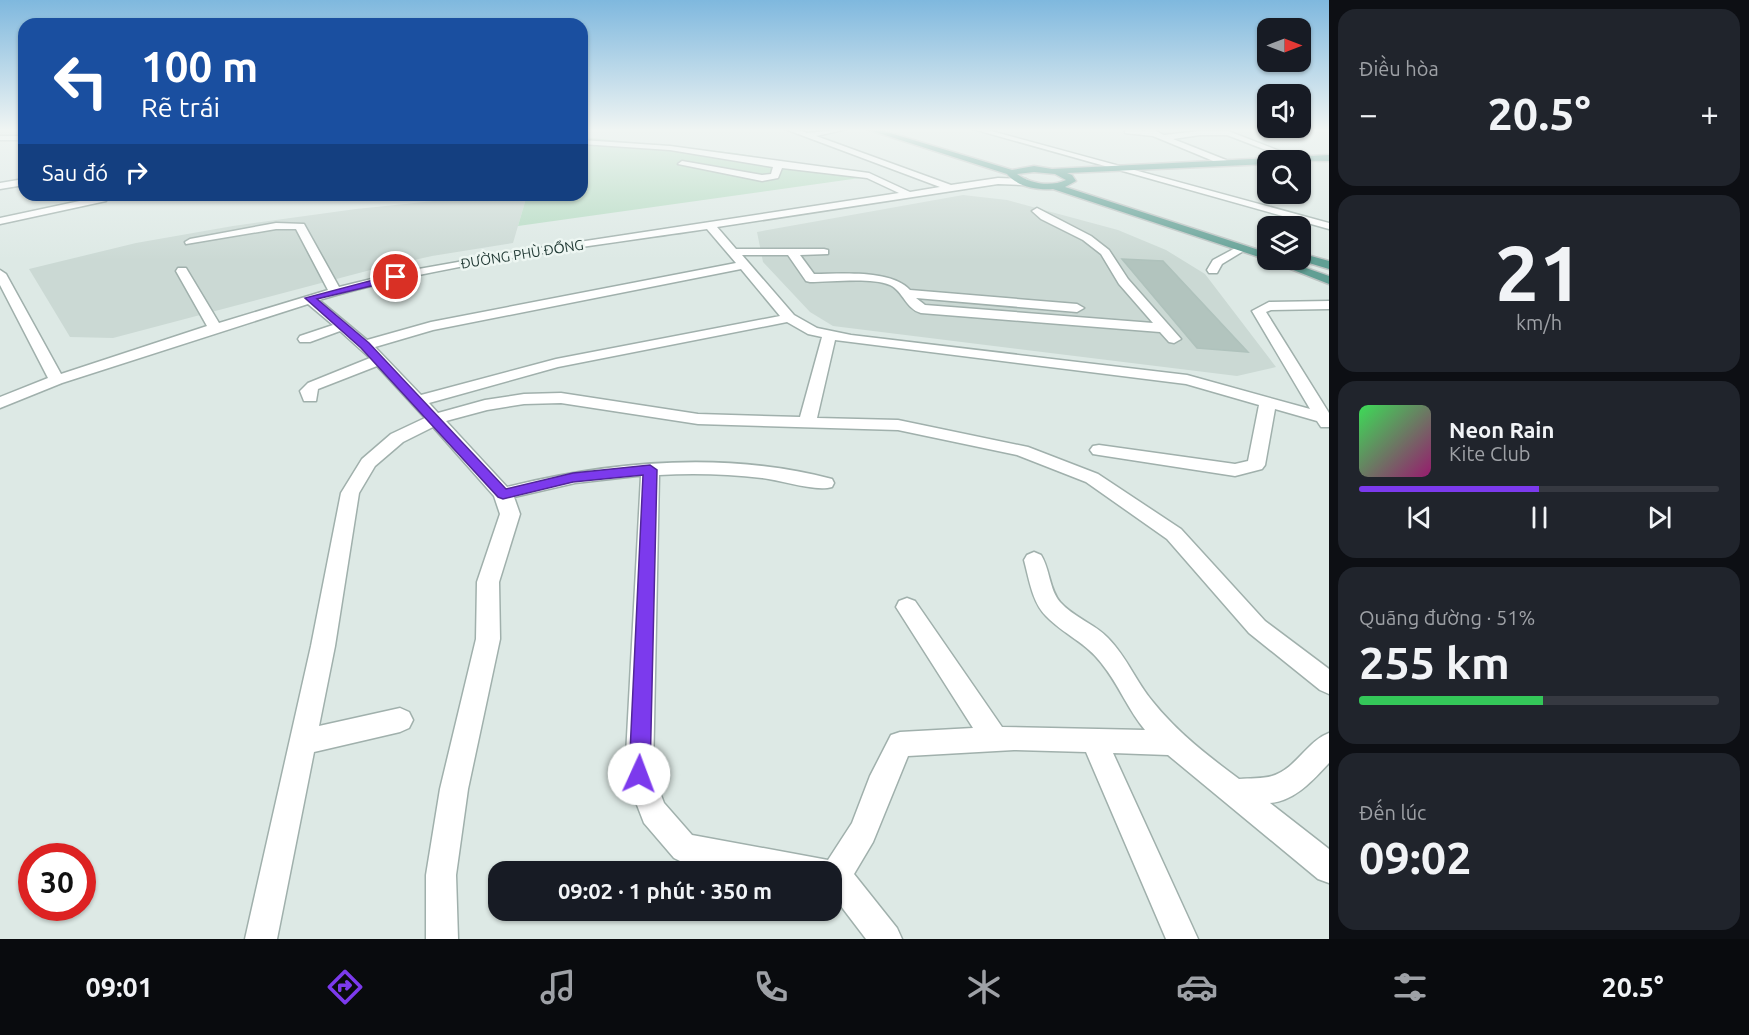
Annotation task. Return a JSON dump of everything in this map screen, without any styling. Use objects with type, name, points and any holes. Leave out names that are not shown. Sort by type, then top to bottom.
[{"type":"main road","points":[[1008,173],[1026,182],[1053,186],[1257,253]]},
{"type":"main road","points":[[1058,173],[1257,242]]},
{"type":"main road","points":[[1053,186],[1077,181],[1232,173]]},
{"type":"main road","points":[[1311,259],[1329,265]]},
{"type":"main road","points":[[1302,270],[1329,280]]},
{"type":"street","points":[[732,173],[762,178],[775,176],[776,173]]},
{"type":"street","points":[[842,173],[868,176],[908,194]]},
{"type":"street","points":[[910,173],[952,188]]},
{"type":"street","points":[[1138,173],[1329,226]]},
{"type":"street","name":"ĐƯỜNG PHÙ ĐỔNG","points":[[998,181],[1012,174]]},
{"type":"street","name":"ĐƯỜNG PHÙ ĐỔNG","points":[[0,404],[57,380],[309,298],[448,266],[908,194],[998,181],[1026,182]]},
{"type":"street","points":[[0,186],[18,183]]},
{"type":"street","points":[[0,221],[94,201]]},
{"type":"street","points":[[1037,211],[1087,238],[1105,252],[1123,281],[1173,339]]},
{"type":"street","points":[[710,225],[789,318],[813,331],[1187,380],[1327,421]]},
{"type":"street","points":[[190,242],[276,226],[300,226],[335,291]]},
{"type":"street","points":[[1213,270],[1217,262],[1241,248]]},
{"type":"street","points":[[790,251],[810,278],[888,280],[895,283],[906,293],[913,304],[921,309],[1164,328]]},
{"type":"street","points":[[733,252],[825,252]]},
{"type":"street","points":[[310,398],[309,391],[318,383],[372,353],[431,326],[744,265]]},
{"type":"street","points":[[182,271],[215,328]]},
{"type":"street","points":[[0,274],[57,380]]},
{"type":"street","points":[[906,293],[1077,308]]},
{"type":"street","points":[[309,298],[372,353],[435,419],[503,494],[510,514],[488,582],[488,639],[454,789],[441,875],[442,939]]},
{"type":"street","points":[[987,300],[990,316]]},
{"type":"street","points":[[1327,421],[1259,311],[1269,306],[1329,305]]},
{"type":"street","points":[[418,401],[556,363],[789,318]]},
{"type":"street","points":[[305,339],[342,326]]},
{"type":"street","points":[[807,423],[830,334]]},
{"type":"street","points":[[261,939],[323,646],[350,494],[369,463],[397,438],[435,419],[484,405],[524,399],[561,398],[698,419],[898,425],[1022,451],[1092,478],[1174,534],[1257,627],[1329,684]]},
{"type":"street","points":[[1100,450],[1234,470],[1256,465],[1268,402]]},
{"type":"street","points":[[503,494],[573,477],[650,470],[717,469],[781,474],[825,483]]},
{"type":"street","points":[[650,470],[639,774],[654,813],[684,848],[759,861]]},
{"type":"street","points":[[1034,560],[1044,594],[1053,609],[1098,642],[1112,658],[1143,709],[1173,743],[1329,868]]},
{"type":"street","points":[[907,607],[995,739]]},
{"type":"street","points":[[303,742],[400,720]]},
{"type":"street","points":[[838,861],[863,832],[880,786],[900,744],[995,739],[1173,743]]},
{"type":"street","points":[[1094,741],[1182,939]]},
{"type":"street","points":[[1235,793],[1277,789],[1299,775],[1329,745]]},
{"type":"street","points":[[842,889],[886,939]]},
{"type":"shaded area","points":[[963,195],[1007,200],[1118,230],[1166,250],[1205,274],[1276,367],[1237,376],[833,326],[810,312],[763,262],[757,232]]},
{"type":"shaded area","points":[[434,201],[525,201],[513,243],[432,256],[378,268],[113,338],[70,337],[29,269],[136,243],[233,226]]},
{"type":"green space","points":[[588,173],[855,173],[874,176],[518,226],[525,201],[588,201]]},
{"type":"building","points":[[1122,259],[1163,261],[1248,352],[1197,348]]},
{"type":"route","points":[[396,277],[309,298],[365,345],[503,494],[573,477],[650,470],[639,774]]}]
